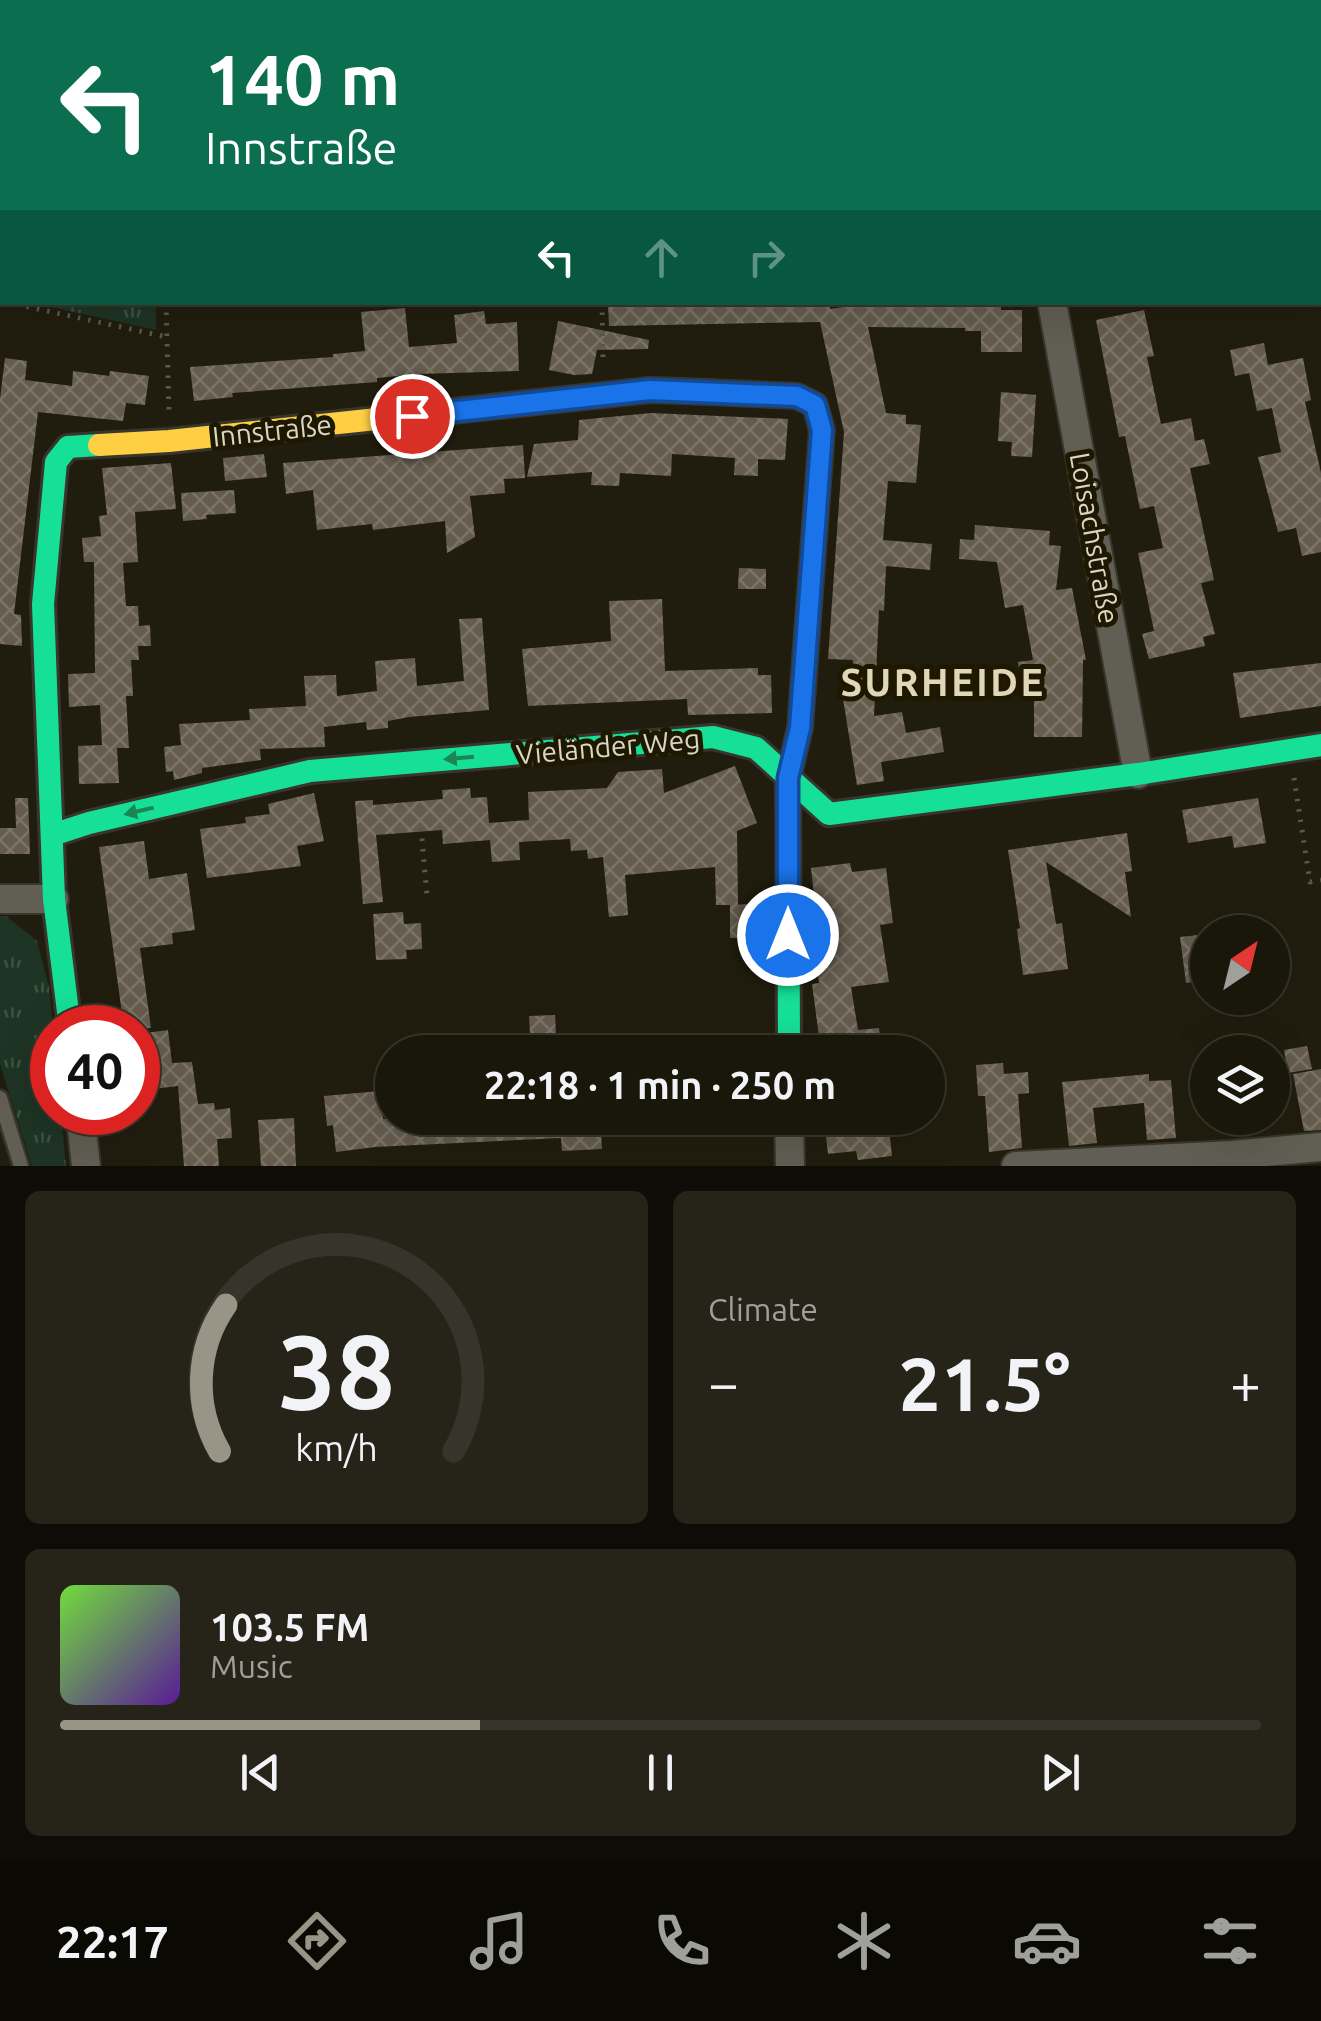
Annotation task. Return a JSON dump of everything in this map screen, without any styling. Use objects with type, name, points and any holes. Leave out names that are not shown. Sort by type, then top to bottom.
[{"type":"street","name":"Loisachstraße","points":[[1053,305],[1138,774]]},
{"type":"street","name":"Innstraße","points":[[52,836],[43,604],[56,462],[68,447],[170,441],[650,390],[797,396],[815,405],[822,430],[800,728],[788,778],[789,1035]]},
{"type":"street","name":"Vieländer Weg","points":[[52,836],[90,822],[310,771],[713,737],[756,748],[829,814],[1138,774],[1321,745]]},
{"type":"street","points":[[52,836],[54,899],[67,1005]]},
{"type":"street","points":[[0,899],[54,899]]},
{"type":"street","points":[[83,1135],[86,1166]]},
{"type":"street","points":[[790,1135],[790,1166]]},
{"type":"street","points":[[1016,1166],[1232,1161],[1321,1147]]},
{"type":"lane","points":[[0,1098],[22,1166]]},
{"type":"path","points":[[17,305],[166,337]]},
{"type":"path","points":[[166,305],[170,441]]},
{"type":"path","points":[[602,305],[604,395]]},
{"type":"path","points":[[1290,751],[1310,882],[1321,880]]},
{"type":"path","points":[[422,828],[426,896]]},
{"type":"green space","points":[[42,305],[156,305],[156,330]]},
{"type":"green space","points":[[0,916],[6,916],[37,941],[49,987],[51,1005],[30,1005],[30,1135],[63,1135],[66,1166],[32,1166],[0,1064]]},
{"type":"building","points":[[608,305],[830,305],[830,309],[855,305],[1001,305],[1001,310],[1022,310],[1022,352],[981,352],[981,331],[965,328],[868,327],[886,413],[906,415],[906,424],[921,425],[916,483],[888,481],[883,540],[932,544],[930,570],[886,566],[884,611],[879,610],[874,716],[902,712],[906,733],[940,727],[944,752],[881,762],[884,781],[857,785],[843,699],[850,698],[853,660],[828,659],[844,432],[820,322],[609,326]]},
{"type":"building","points":[[405,308],[409,347],[457,343],[454,315],[484,311],[486,324],[517,322],[519,371],[418,374],[377,378],[377,382],[232,393],[233,397],[194,401],[190,367],[333,357],[365,351],[361,312]]},
{"type":"building","points":[[1144,310],[1154,356],[1147,357],[1161,424],[1191,418],[1195,441],[1204,439],[1210,464],[1190,468],[1214,580],[1201,583],[1215,634],[1203,637],[1205,646],[1149,659],[1142,634],[1154,631],[1138,553],[1163,548],[1154,506],[1140,509],[1125,436],[1119,437],[1096,320]]},
{"type":"building","points":[[558,321],[649,340],[648,349],[597,350],[592,374],[549,370]]},
{"type":"building","points":[[1264,343],[1268,365],[1303,358],[1311,400],[1305,402],[1321,473],[1321,552],[1302,556],[1296,528],[1278,532],[1258,457],[1281,452],[1272,408],[1257,411],[1249,373],[1235,376],[1230,350]]},
{"type":"building","points":[[5,358],[27,361],[25,380],[72,386],[73,371],[149,376],[145,405],[126,403],[123,421],[38,412],[14,614],[21,615],[22,646],[0,644],[0,399]]},
{"type":"building","points":[[1001,392],[1036,395],[1032,457],[1011,456],[1012,442],[998,441]]},
{"type":"building","points":[[651,413],[788,419],[785,460],[758,459],[758,476],[734,475],[735,458],[672,454],[671,476],[620,473],[619,486],[591,485],[592,472],[527,477],[534,444],[578,440],[579,420]]},
{"type":"building","points":[[523,445],[525,478],[504,479],[505,493],[470,496],[475,537],[447,553],[445,521],[373,530],[372,524],[317,530],[313,490],[286,494],[283,463]]},
{"type":"building","points":[[264,454],[267,477],[225,481],[223,458]]},
{"type":"building","points":[[171,463],[176,509],[135,512],[138,562],[123,563],[126,606],[138,606],[139,626],[150,625],[151,646],[138,646],[139,660],[131,660],[133,696],[126,696],[129,748],[117,748],[119,783],[79,784],[78,746],[102,745],[100,705],[69,707],[68,674],[95,673],[94,562],[84,562],[82,538],[101,536],[99,516],[107,515],[102,468]]},
{"type":"building","points":[[234,490],[236,513],[183,521],[181,493]]},
{"type":"building","points":[[975,525],[1050,531],[1049,545],[1061,546],[1056,590],[1072,588],[1086,660],[1082,737],[1034,737],[1034,695],[1022,694],[1018,662],[1033,660],[1023,605],[1005,608],[997,562],[959,559],[960,539],[974,540]]},
{"type":"building","points":[[739,568],[766,569],[766,589],[738,589]]},
{"type":"building","points":[[662,599],[665,671],[758,668],[758,675],[771,675],[772,713],[688,715],[687,699],[528,706],[522,649],[611,641],[609,601]]},
{"type":"building","points":[[482,618],[489,710],[409,717],[388,721],[388,728],[367,730],[366,722],[324,727],[325,747],[260,749],[261,760],[202,768],[202,773],[174,780],[173,771],[166,772],[164,747],[181,745],[179,724],[250,720],[249,709],[306,706],[304,676],[336,675],[337,696],[377,691],[375,661],[415,658],[417,686],[464,681],[459,619]]},
{"type":"building","points":[[1321,663],[1321,706],[1240,718],[1233,673]]},
{"type":"building","points":[[735,766],[757,823],[737,831],[738,905],[716,905],[715,867],[625,875],[628,915],[609,917],[603,857],[588,859],[587,850],[571,851],[570,839],[519,842],[520,860],[492,862],[490,840],[443,844],[442,830],[376,835],[383,902],[363,904],[355,801],[373,800],[373,805],[443,799],[442,790],[470,788],[471,798],[487,797],[489,823],[529,820],[528,792],[607,788],[618,772],[662,769],[664,793]]},
{"type":"building","points":[[314,793],[324,841],[297,846],[301,866],[207,878],[200,829],[246,823],[245,817],[270,814],[268,804]]},
{"type":"building","points":[[15,798],[28,798],[30,854],[0,854],[0,828],[16,828]]},
{"type":"building","points":[[1258,798],[1266,843],[1234,848],[1232,836],[1188,843],[1182,810]]},
{"type":"building","points":[[1127,833],[1132,871],[1125,872],[1131,917],[1046,862],[1056,924],[1062,923],[1068,969],[1023,975],[1008,850]]},
{"type":"building","points":[[144,841],[149,879],[187,873],[195,930],[172,933],[173,944],[140,948],[148,1005],[121,1005],[99,847]]},
{"type":"building","points":[[850,863],[852,872],[886,868],[893,923],[880,925],[889,982],[851,987],[858,1030],[879,1028],[880,1035],[819,1035],[812,984],[819,983],[811,868]]},
{"type":"building","points":[[751,904],[751,938],[730,938],[730,905]]},
{"type":"building","points":[[403,912],[404,924],[421,923],[422,949],[406,950],[407,959],[376,960],[373,914]]},
{"type":"building","points":[[1190,936],[1190,982],[1186,983],[1180,937]]},
{"type":"building","points":[[555,1015],[556,1035],[530,1035],[529,1016]]},
{"type":"building","points":[[168,1030],[172,1063],[192,1062],[198,1104],[214,1103],[215,1110],[230,1108],[232,1138],[217,1139],[219,1166],[184,1166],[178,1086],[160,1088],[160,1031]]},
{"type":"building","points":[[1307,1046],[1312,1069],[1290,1073],[1290,1049]]},
{"type":"building","points":[[1003,1063],[1004,1074],[1028,1072],[1029,1093],[1018,1094],[1022,1148],[989,1152],[985,1096],[978,1096],[976,1065]]},
{"type":"building","points":[[1321,1069],[1321,1130],[1304,1131],[1293,1074]]},
{"type":"building","points":[[1149,1074],[1149,1081],[1171,1080],[1176,1138],[1147,1140],[1144,1103],[1093,1108],[1097,1143],[1069,1146],[1062,1082]]},
{"type":"building","points":[[375,1091],[375,1135],[601,1135],[602,1149],[562,1151],[561,1138],[336,1152],[333,1125],[327,1126],[324,1096]]},
{"type":"building","points":[[294,1118],[296,1166],[261,1166],[258,1120]]},
{"type":"building","points":[[826,1135],[890,1135],[892,1156],[858,1160],[856,1151],[828,1154]]},
{"type":"traffic: fast","points":[[710,392],[797,396],[815,405],[822,430],[800,728],[788,778],[789,1035]]},
{"type":"traffic: fast","points":[[67,1005],[54,899],[43,604],[56,462],[68,447],[99,445]]},
{"type":"traffic: fast","points":[[52,835],[310,771],[713,737],[756,748],[829,814],[1138,774],[1321,745]]},
{"type":"traffic: slow","points":[[99,445],[650,390],[710,392]]},
{"type":"district","name":"SURHEIDE","points":[[943,682]]},
{"type":"route","points":[[412,416],[650,390],[797,396],[815,405],[822,430],[800,728],[788,778],[788,935]]}]
